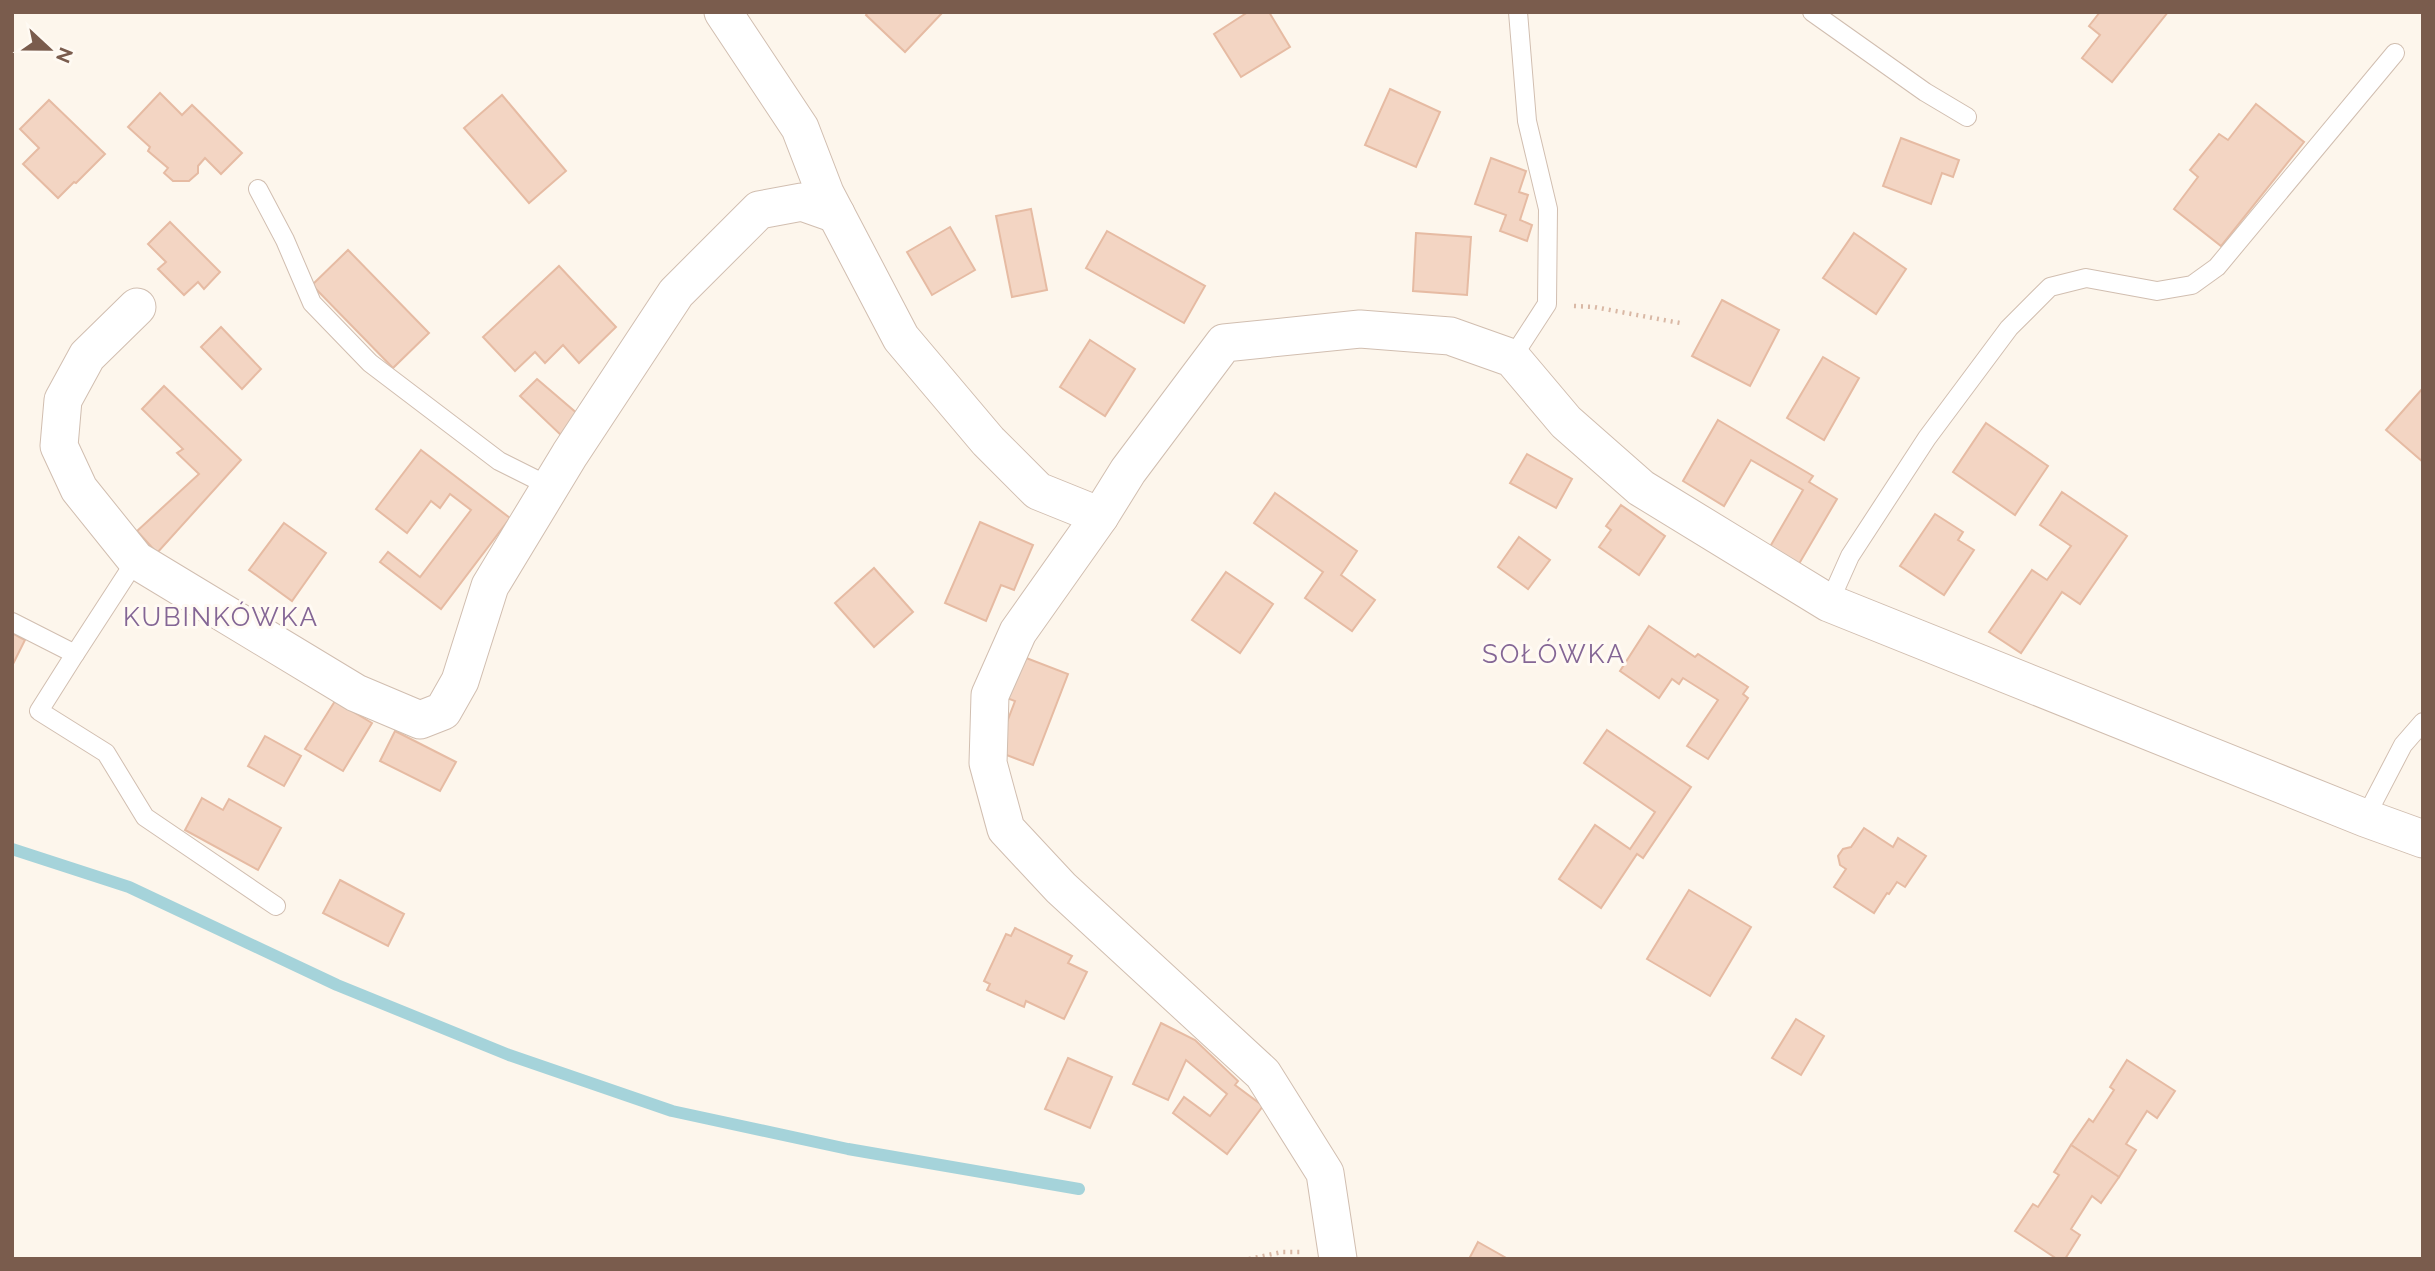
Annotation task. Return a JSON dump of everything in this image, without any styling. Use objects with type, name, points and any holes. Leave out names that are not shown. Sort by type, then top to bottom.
[{"type":"street","points":[[723,12],[800,128],[825,193],[901,338],[988,441],[1038,491],[1100,516]]},
{"type":"street","points":[[136,307],[88,356],[63,400],[60,446],[79,489],[136,560],[356,693],[420,720],[443,711],[449,701],[460,681],[490,586],[676,293],[760,210],[802,202],[836,214]]},
{"type":"street","points":[[1338,1255],[1325,1173],[1263,1074],[1061,888],[1006,830],[988,763],[990,695],[1018,632],[1100,516],[1128,471],[1224,343],[1360,330],[1450,335],[1513,358],[1566,422],[1641,488],[1829,603],[2423,839]]},
{"type":"lane","points":[[1513,358],[1547,304],[1548,209],[1527,121],[1518,12]]},
{"type":"lane","points":[[1812,12],[1925,92],[1966,117]]},
{"type":"lane","points":[[1829,603],[1850,556],[1927,438],[2009,328],[2050,287],[2086,278],[2157,292],[2192,285],[2217,267],[2395,53]]},
{"type":"lane","points":[[258,189],[285,240],[312,303],[370,363],[499,461],[551,486]]},
{"type":"lane","points":[[136,560],[38,711],[106,753],[145,817],[276,906]]},
{"type":"lane","points":[[12,622],[75,654]]},
{"type":"lane","points":[[2365,818],[2403,745],[2423,722]]},
{"type":"path","points":[[1547,304],[1594,307],[1680,323]]},
{"type":"path","points":[[1250,1259],[1282,1252],[1338,1255]]},
{"type":"building","points":[[868,12],[943,12],[905,52],[866,15]]},
{"type":"building","points":[[1248,12],[1269,12],[1290,47],[1241,77],[1214,34]]},
{"type":"building","points":[[2100,12],[2168,12],[2112,82],[2082,58],[2100,35],[2089,26]]},
{"type":"building","points":[[1390,89],[1440,112],[1416,167],[1365,145]]},
{"type":"building","points":[[160,93],[182,115],[192,105],[242,153],[221,174],[205,158],[198,166],[198,173],[189,181],[173,181],[164,173],[168,168],[148,151],[150,147],[128,127]]},
{"type":"building","points":[[502,95],[566,171],[529,203],[464,128]]},
{"type":"building","points":[[49,100],[105,154],[58,198],[23,164],[39,148],[20,129]]},
{"type":"building","points":[[2256,104],[2304,142],[2221,246],[2174,209],[2198,177],[2190,170],[2219,134],[2228,140]]},
{"type":"building","points":[[1901,138],[1959,160],[1953,177],[1942,173],[1931,204],[1883,186]]},
{"type":"building","points":[[1491,158],[1526,171],[1519,192],[1528,195],[1520,220],[1532,225],[1527,241],[1500,231],[1506,215],[1475,204]]},
{"type":"building","points":[[1031,209],[1047,290],[1012,297],[996,216]]},
{"type":"building","points":[[170,222],[220,272],[204,289],[198,282],[184,295],[158,269],[166,262],[148,244]]},
{"type":"building","points":[[950,227],[975,270],[932,295],[907,252]]},
{"type":"building","points":[[1107,231],[1205,286],[1184,323],[1086,268]]},
{"type":"building","points":[[1416,233],[1471,237],[1467,295],[1413,291]]},
{"type":"building","points":[[1854,233],[1906,269],[1876,314],[1823,278]]},
{"type":"building","points":[[348,250],[429,333],[393,368],[312,285]]},
{"type":"building","points":[[559,266],[616,327],[579,363],[563,345],[545,363],[535,352],[515,371],[483,337]]},
{"type":"building","points":[[1722,300],[1779,330],[1750,386],[1692,356]]},
{"type":"building","points":[[221,327],[261,369],[242,389],[201,347]]},
{"type":"building","points":[[1090,340],[1135,369],[1105,416],[1060,387]]},
{"type":"building","points":[[1823,357],[1859,378],[1824,440],[1787,418]]},
{"type":"building","points":[[537,379],[579,415],[564,438],[520,396]]},
{"type":"building","points":[[164,386],[241,460],[157,553],[137,531],[199,474],[177,453],[183,449],[142,409]]},
{"type":"building","points":[[2423,388],[2423,462],[2386,430]]},
{"type":"building","points":[[1718,420],[1813,476],[1809,482],[1837,499],[1796,569],[1767,552],[1803,490],[1751,460],[1724,506],[1683,481]]},
{"type":"building","points":[[1986,423],[2048,466],[2015,515],[1953,472]]},
{"type":"building","points":[[421,450],[510,518],[441,609],[380,562],[388,552],[420,577],[471,510],[450,494],[440,508],[431,501],[407,533],[376,509]]},
{"type":"building","points":[[1527,454],[1572,479],[1556,508],[1510,483]]},
{"type":"building","points":[[2062,492],[2127,536],[2080,604],[2062,592],[2021,653],[1989,632],[2032,570],[2047,580],[2071,546],[2040,525]]},
{"type":"building","points":[[1275,493],[1357,551],[1341,575],[1375,600],[1352,631],[1305,598],[1323,572],[1254,523]]},
{"type":"building","points":[[1621,505],[1665,536],[1639,575],[1599,547],[1611,530],[1606,526]]},
{"type":"building","points":[[1935,514],[1963,532],[1958,540],[1974,550],[1944,595],[1900,566]]},
{"type":"building","points":[[980,522],[1033,545],[1014,590],[1001,585],[986,621],[945,603]]},
{"type":"building","points":[[284,523],[326,553],[292,601],[249,570]]},
{"type":"building","points":[[1519,537],[1550,560],[1528,589],[1498,567]]},
{"type":"building","points":[[874,568],[913,612],[874,647],[835,603]]},
{"type":"building","points":[[1226,572],[1273,604],[1240,653],[1192,620]]},
{"type":"building","points":[[1649,626],[1695,657],[1698,654],[1748,687],[1743,694],[1748,698],[1708,759],[1687,746],[1718,700],[1683,678],[1679,684],[1672,679],[1659,698],[1620,671]]},
{"type":"building","points":[[12,633],[25,640],[12,666]]},
{"type":"building","points":[[1021,656],[1068,674],[1033,765],[996,751],[1015,701],[1004,697]]},
{"type":"building","points":[[335,701],[372,723],[343,771],[305,749]]},
{"type":"building","points":[[1607,730],[1691,787],[1643,858],[1637,854],[1601,908],[1559,879],[1595,825],[1630,849],[1655,812],[1584,763]]},
{"type":"building","points":[[395,731],[456,762],[440,791],[380,761]]},
{"type":"building","points":[[265,736],[301,756],[284,786],[248,766]]},
{"type":"building","points":[[202,798],[223,810],[229,799],[281,828],[258,870],[185,830]]},
{"type":"building","points":[[1864,828],[1893,847],[1898,838],[1926,856],[1905,887],[1897,882],[1874,913],[1834,887],[1846,869],[1840,865],[1838,856],[1843,849],[1851,847]]},
{"type":"building","points":[[340,880],[404,914],[388,946],[323,913]]},
{"type":"building","points":[[1689,890],[1751,927],[1710,996],[1647,959]]},
{"type":"building","points":[[1015,928],[1072,956],[1068,963],[1087,972],[1064,1019],[1026,1001],[1024,1007],[987,990],[990,984],[984,981],[1006,934],[1011,936]]},
{"type":"building","points":[[1796,1019],[1824,1036],[1801,1075],[1772,1058]]},
{"type":"building","points":[[1161,1023],[1195,1040],[1238,1081],[1235,1085],[1263,1106],[1227,1154],[1173,1113],[1184,1097],[1210,1116],[1227,1094],[1186,1060],[1168,1100],[1133,1084]]},
{"type":"building","points":[[1068,1058],[1112,1077],[1090,1128],[1045,1109]]},
{"type":"building","points":[[2127,1060],[2175,1091],[2157,1118],[2147,1111],[2126,1144],[2136,1150],[2119,1177],[2071,1145],[2089,1119],[2093,1122],[2114,1090],[2110,1087]]},
{"type":"building","points":[[2071,1145],[2119,1177],[2101,1203],[2092,1196],[2071,1229],[2080,1235],[2065,1259],[2057,1259],[2015,1231],[2033,1204],[2038,1207],[2059,1175],[2054,1172]]},
{"type":"building","points":[[1478,1242],[1508,1259],[1469,1259]]},
{"type":"waterway","points":[[12,849],[129,887],[337,985],[509,1055],[672,1111],[848,1149],[1079,1189]]},
{"type":"district","name":"KUBINKÓWKA","points":[[221,617]]},
{"type":"district","name":"SOŁÓWKA","points":[[1554,654]]}]
